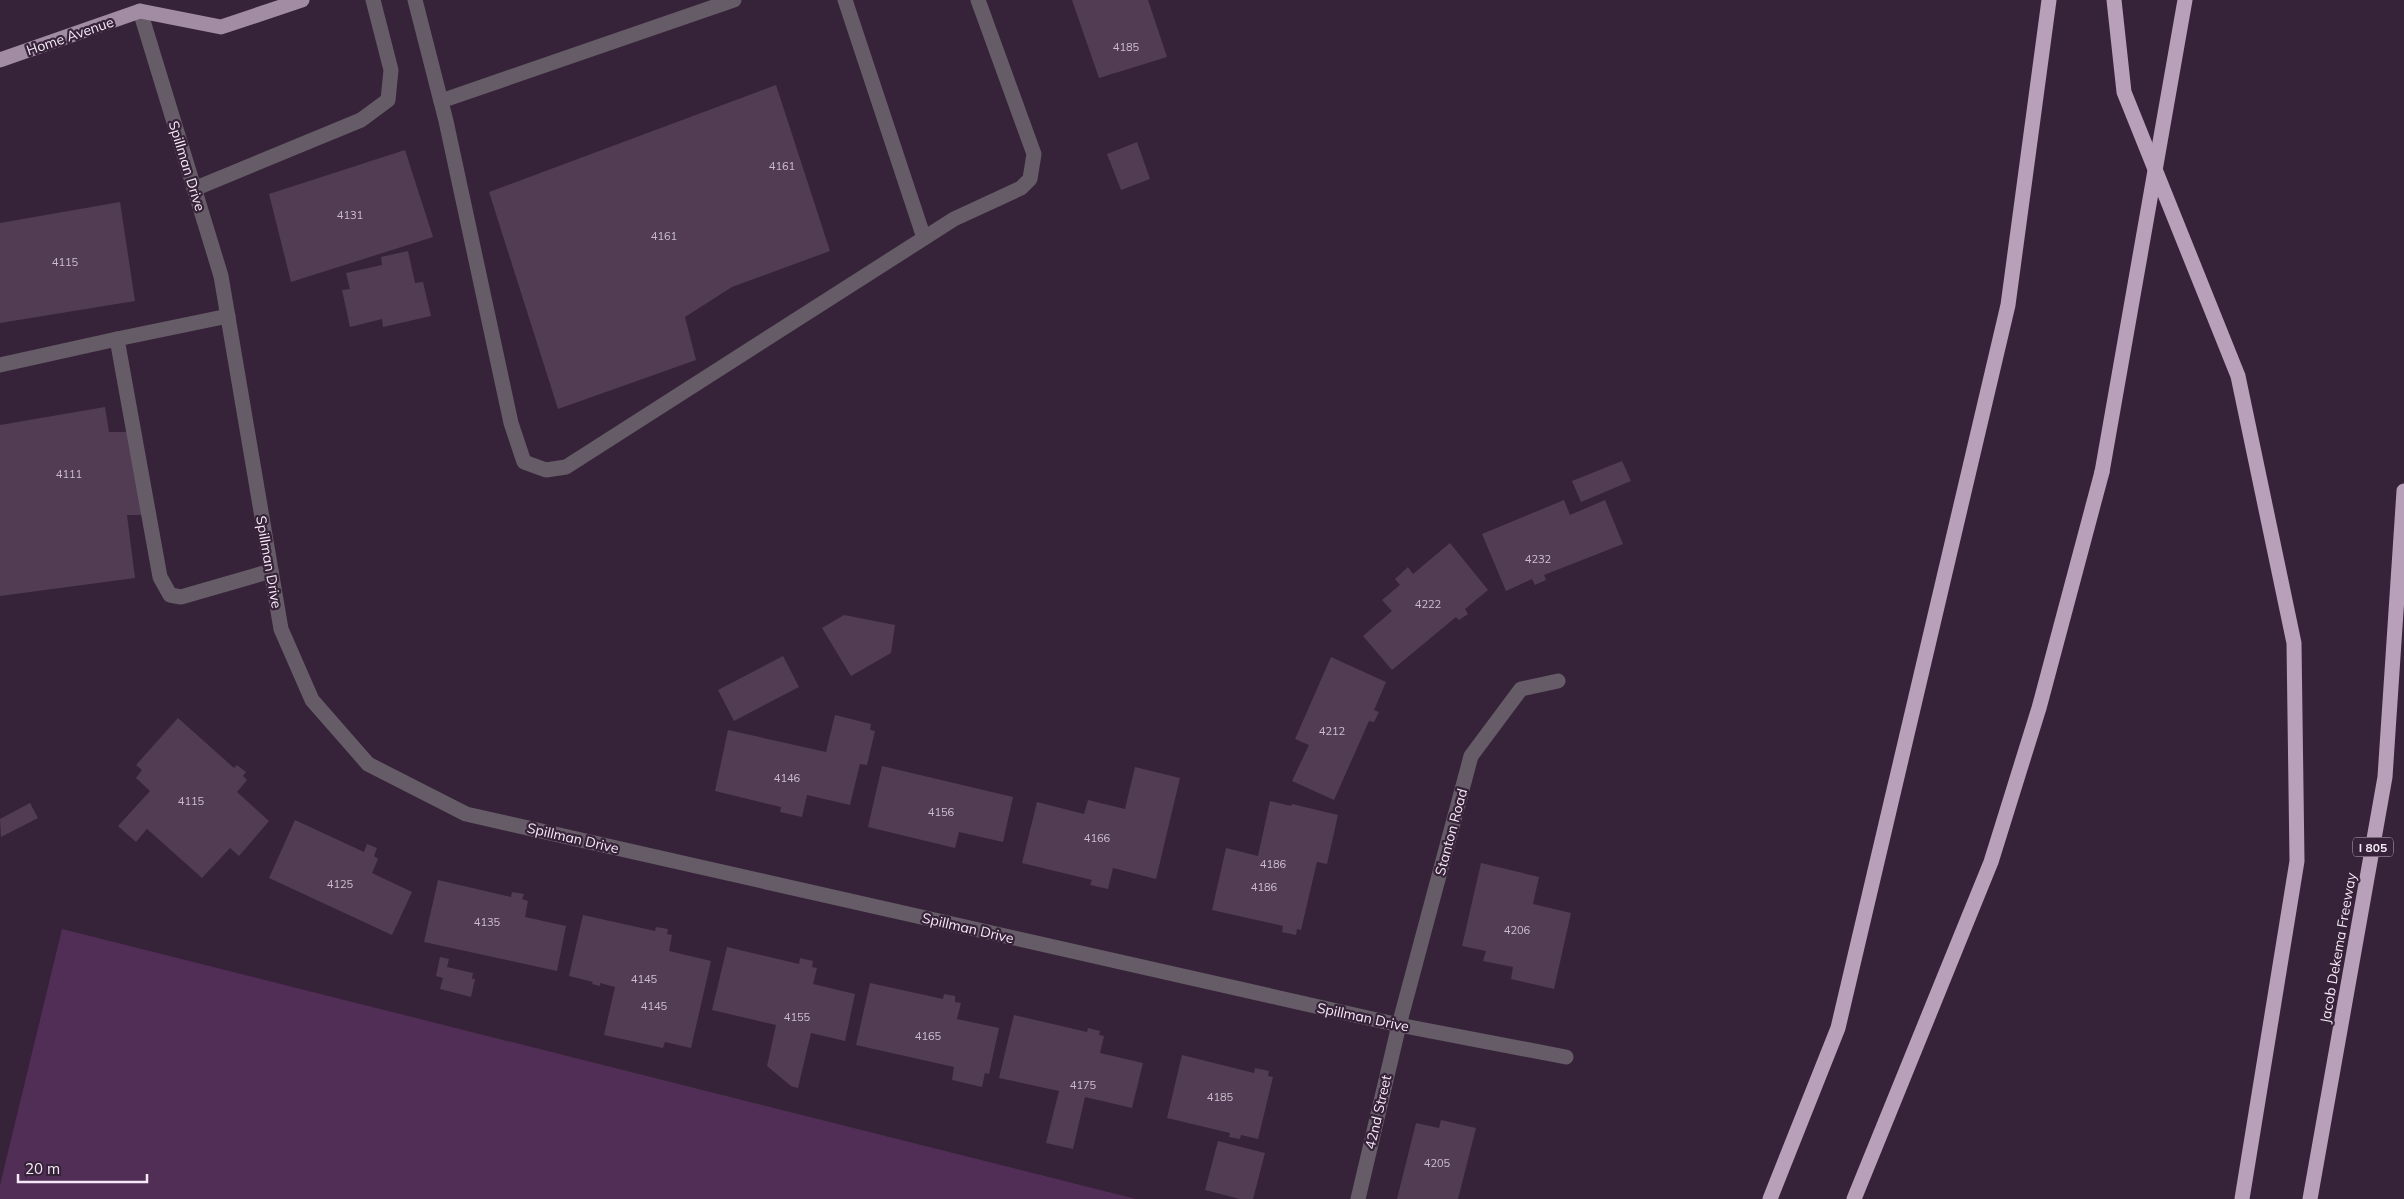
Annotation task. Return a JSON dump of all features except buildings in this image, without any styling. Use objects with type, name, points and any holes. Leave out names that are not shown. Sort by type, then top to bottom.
[{"type":"highway","points":[[1770,1199],[1838,1028],[2008,305],[2048,0]]},
{"type":"highway","points":[[2114,0],[2124,92],[2238,376],[2294,643],[2297,861],[2242,1199]]},
{"type":"highway","points":[[1854,1199],[1991,862],[2039,708],[2102,472],[2185,0]]},
{"type":"highway","name":"Jacob Dekema Freeway","points":[[2310,1199],[2385,778],[2404,492]]},
{"type":"main road","points":[[144,6],[221,27],[302,0]]},
{"type":"main road","name":"Home Avenue","points":[[0,60],[144,6]]},
{"type":"street","points":[[194,189],[361,120],[388,100],[391,70],[374,0]]},
{"type":"street","points":[[415,0],[441,101],[511,424],[524,462],[546,470],[566,467],[954,219],[1021,188],[1030,179],[1034,154],[978,0]]},
{"type":"street","points":[[441,101],[734,0]]},
{"type":"street","points":[[845,0],[924,238]]},
{"type":"street","name":"Spillman Drive","points":[[144,6],[194,189],[221,276],[281,629],[312,700],[368,764],[466,814],[1399,1025],[1566,1057]]},
{"type":"street","points":[[0,364],[228,316]]},
{"type":"street","points":[[116,339],[160,576],[170,595],[181,597],[271,571]]},
{"type":"street","name":"Stanton Road","points":[[1399,1025],[1471,756],[1521,689],[1558,681]]},
{"type":"street","name":"42nd Street","points":[[1358,1199],[1399,1025]]},
{"type":"shaded area","points":[[62,929],[1136,1199],[0,1199],[0,1185]]}]
